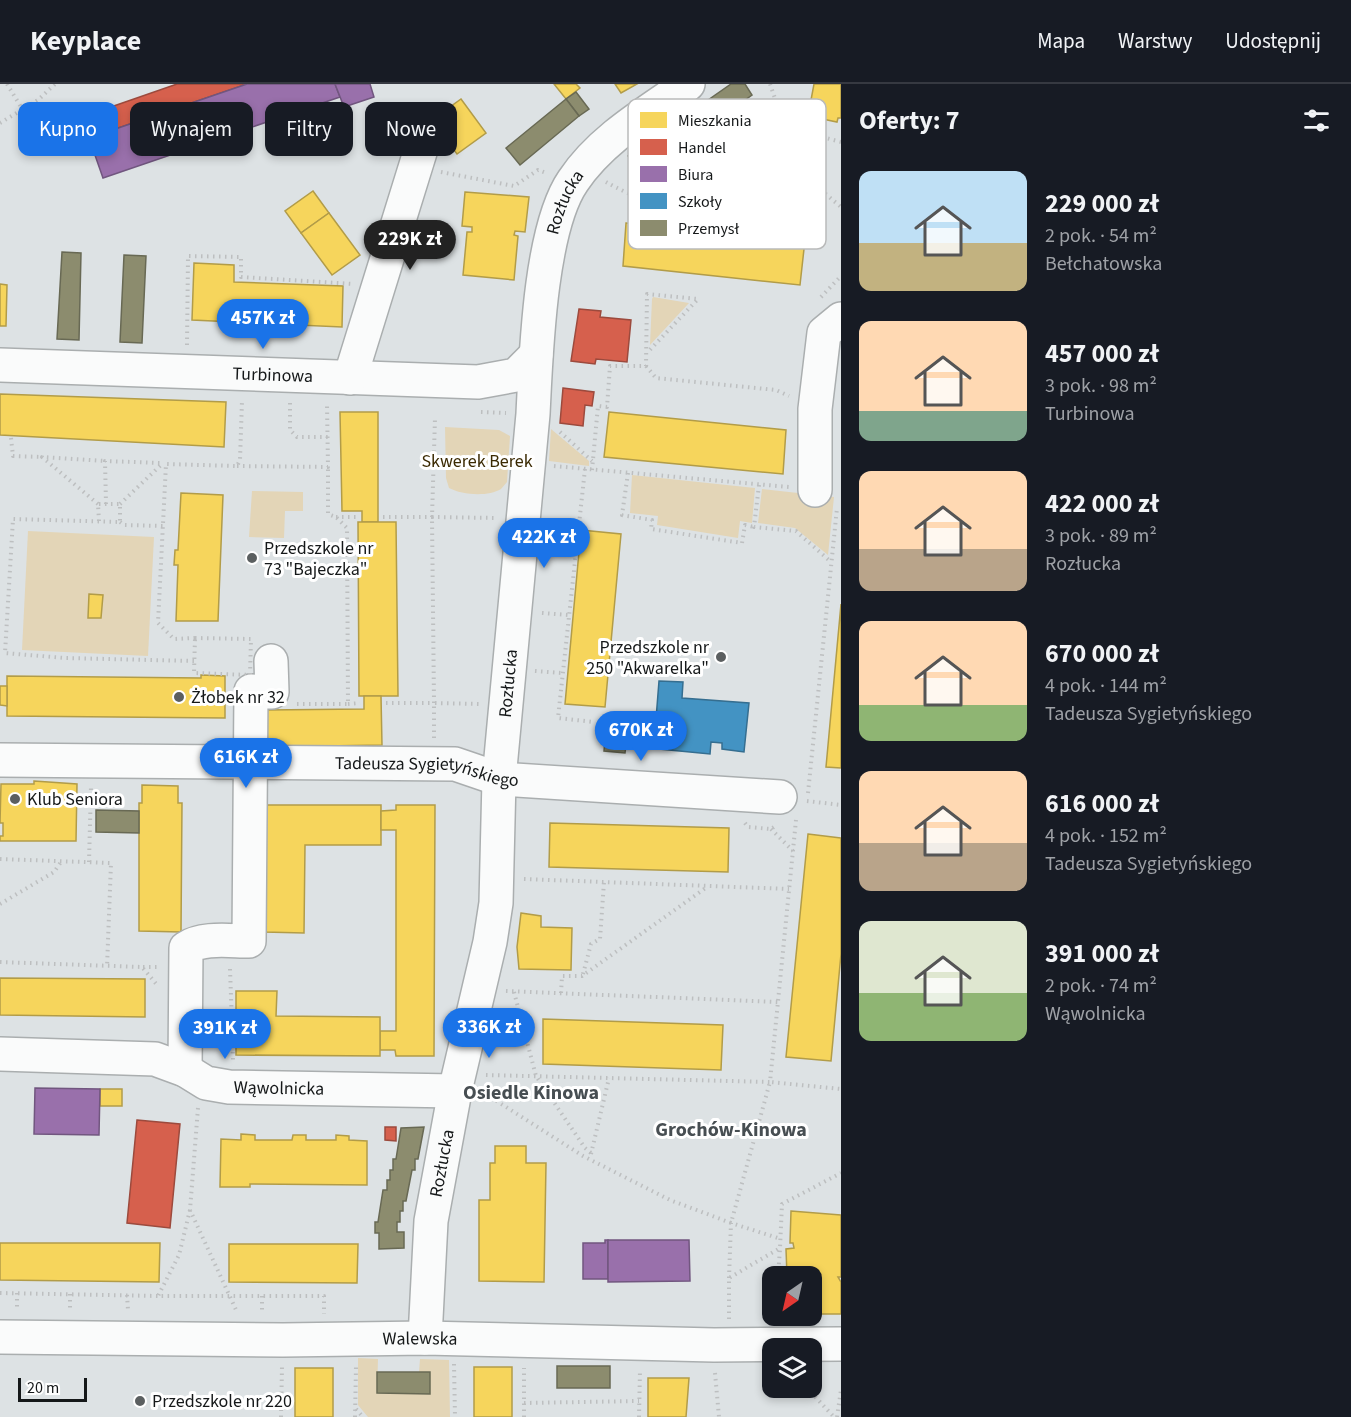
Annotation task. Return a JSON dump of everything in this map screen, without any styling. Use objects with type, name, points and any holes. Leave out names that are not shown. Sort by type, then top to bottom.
[{"type":"street","name":"Rozłucka","points":[[667,99],[688,84]]},
{"type":"street","name":"Rozłucka","points":[[439,1339],[431,1221],[469,1085],[496,903],[499,779],[533,414],[536,355],[552,228],[573,181],[615,136],[628,127]]},
{"type":"street","points":[[350,378],[418,158]]},
{"type":"street","points":[[815,490],[815,409],[824,333],[829,311]]},
{"type":"street","name":"Turbinowa","points":[[0,365],[478,382],[516,375],[536,355]]},
{"type":"street","points":[[196,1076],[185,1019],[186,948],[192,944],[214,941],[249,941],[251,691],[272,692],[271,661]]},
{"type":"street","name":"Tadeusza Sygietyńskiego","points":[[0,760],[250,764],[455,764],[499,779],[798,805]]},
{"type":"street","name":"Wąwolnicka","points":[[0,1054],[155,1059],[229,1087],[469,1085]]},
{"type":"street","name":"Walewska","points":[[0,1337],[439,1339],[640,1343],[721,1336],[841,1344]]},
{"type":"path","points":[[7,84],[18,102]]},
{"type":"path","points":[[35,102],[55,84]]},
{"type":"path","points":[[770,84],[775,99]]},
{"type":"path","points":[[0,123],[18,113]]},
{"type":"path","points":[[826,138],[841,142]]},
{"type":"path","points":[[418,158],[514,186],[538,170],[548,174]]},
{"type":"path","points":[[603,181],[628,194]]},
{"type":"path","points":[[826,194],[841,207]]},
{"type":"path","points":[[187,353],[188,256],[241,257],[241,277],[379,286]]},
{"type":"path","points":[[829,311],[841,276]]},
{"type":"path","points":[[647,352],[698,299],[647,294],[646,366],[656,378],[776,390],[815,409]]},
{"type":"path","points":[[592,470],[598,406],[607,407],[610,366],[646,366]]},
{"type":"path","points":[[237,466],[240,460],[242,401]]},
{"type":"path","points":[[290,403],[290,430],[297,437],[328,437]]},
{"type":"path","points":[[327,405],[328,514],[336,517],[358,517]]},
{"type":"path","points":[[434,746],[432,517],[435,418]]},
{"type":"path","points":[[555,428],[593,461]]},
{"type":"path","points":[[11,438],[12,456],[164,464],[328,467]]},
{"type":"path","points":[[42,457],[98,504],[120,504],[164,464]]},
{"type":"path","points":[[105,461],[106,504]]},
{"type":"path","points":[[164,464],[159,623],[174,639],[195,638],[251,639],[250,675],[194,673],[195,638]]},
{"type":"path","points":[[544,465],[838,492],[831,562],[798,805],[770,1082],[731,1223],[729,1278],[721,1336],[719,1417]]},
{"type":"path","points":[[585,469],[558,718],[594,722]]},
{"type":"path","points":[[628,473],[622,515],[652,520],[651,529],[742,543],[745,525],[796,531],[831,562]]},
{"type":"path","points":[[754,527],[759,484]]},
{"type":"path","points":[[98,504],[99,521]]},
{"type":"path","points":[[120,504],[120,522]]},
{"type":"path","points":[[336,517],[347,528],[348,704]]},
{"type":"path","points":[[382,517],[508,518]]},
{"type":"path","points":[[163,526],[124,525],[120,522],[99,521],[13,519],[5,653],[65,658],[194,661]]},
{"type":"path","points":[[536,552],[575,555]]},
{"type":"path","points":[[540,613],[569,615]]},
{"type":"path","points":[[525,670],[562,673]]},
{"type":"path","points":[[294,705],[360,703]]},
{"type":"path","points":[[386,703],[488,704]]},
{"type":"path","points":[[89,862],[92,778]]},
{"type":"path","points":[[798,805],[841,805]]},
{"type":"path","points":[[771,828],[793,851]]},
{"type":"path","points":[[0,859],[111,863],[107,967]]},
{"type":"path","points":[[0,904],[54,872],[62,861]]},
{"type":"path","points":[[514,878],[789,890]]},
{"type":"path","points":[[582,976],[591,944],[600,939],[604,882]]},
{"type":"path","points":[[561,993],[562,976],[582,976],[708,886]]},
{"type":"path","points":[[0,962],[142,967],[185,1019],[232,1023],[234,1063]]},
{"type":"path","points":[[496,990],[778,1002]]},
{"type":"path","points":[[514,991],[536,1076],[585,1148],[591,1153]]},
{"type":"path","points":[[158,1296],[179,1255],[190,1210],[199,1101],[196,1076]]},
{"type":"path","points":[[469,1085],[536,1076],[770,1082],[841,1089]]},
{"type":"path","points":[[590,1160],[609,1078]]},
{"type":"path","points":[[469,1085],[590,1160],[670,1200],[781,1239]]},
{"type":"path","points":[[779,1266],[782,1204],[841,1173]]},
{"type":"path","points":[[190,1210],[238,1314]]},
{"type":"path","points":[[729,1278],[780,1248]]},
{"type":"path","points":[[0,1293],[324,1296],[324,1324]]},
{"type":"path","points":[[355,1417],[357,1339]]},
{"type":"path","points":[[439,1339],[455,1417]]},
{"type":"path","points":[[281,1417],[283,1340]]},
{"type":"path","points":[[639,1417],[640,1343]]},
{"type":"path","points":[[524,1417],[525,1358]]},
{"type":"path","points":[[835,1417],[841,1390]]},
{"type":"path","points":[[817,1398],[835,1417]]},
{"type":"path","points":[[524,1403],[639,1401]]},
{"type":"path","points":[[355,1408],[363,1417]]},
{"type":"green space","points":[[653,297],[689,303],[650,345],[652,299]]},
{"type":"green space","name":"Skwerek Berek","points":[[445,427],[499,430],[510,436],[507,482],[501,489],[496,492],[475,494],[449,488],[446,478]]},
{"type":"green space","points":[[551,429],[589,461],[589,466],[549,461]]},
{"type":"green space","points":[[632,475],[755,488],[752,523],[740,521],[738,538],[657,525],[658,516],[630,513]]},
{"type":"green space","points":[[762,489],[834,497],[828,555],[795,528],[758,523]]},
{"type":"green space","points":[[252,491],[303,492],[303,511],[285,511],[284,538],[249,537]]},
{"type":"green space","points":[[28,531],[154,537],[148,656],[22,650]]},
{"type":"green space","points":[[358,1358],[378,1359],[377,1393],[430,1394],[430,1372],[419,1372],[420,1359],[449,1360],[450,1417],[368,1417],[358,1405]]},
{"type":"building: Mieszkania","points":[[554,84],[576,84],[580,88],[566,99]]},
{"type":"building: Mieszkania","points":[[615,84],[637,84],[621,93]]},
{"type":"building: Mieszkania","points":[[814,84],[841,84],[841,118],[838,118],[837,122],[826,120],[826,99],[811,99]]},
{"type":"building: Mieszkania","points":[[461,99],[486,133],[457,154],[457,102]]},
{"type":"building: Mieszkania","points":[[313,191],[329,213],[301,233],[285,211]]},
{"type":"building: Mieszkania","points":[[465,192],[529,197],[525,232],[515,231],[514,235],[518,236],[514,280],[463,275],[467,232],[472,232],[472,227],[462,226]]},
{"type":"building: Mieszkania","points":[[329,213],[360,255],[332,275],[301,233]]},
{"type":"building: Mieszkania","points":[[626,223],[628,223],[628,249],[804,249],[800,285],[623,266]]},
{"type":"building: Mieszkania","points":[[194,263],[234,265],[234,282],[343,286],[342,327],[192,320]]},
{"type":"building: Mieszkania","points":[[0,284],[7,285],[6,326],[0,326]]},
{"type":"building: Mieszkania","points":[[0,394],[226,402],[224,447],[0,435]]},
{"type":"building: Mieszkania","points":[[340,412],[378,412],[378,522],[362,522],[362,511],[342,511]]},
{"type":"building: Mieszkania","points":[[609,412],[786,430],[783,474],[604,457]]},
{"type":"building: Mieszkania","points":[[181,493],[223,495],[218,621],[176,621],[178,565],[174,565],[175,550],[178,550]]},
{"type":"building: Mieszkania","points":[[358,522],[396,522],[398,696],[359,696]]},
{"type":"building: Mieszkania","points":[[581,530],[621,534],[605,707],[565,704]]},
{"type":"building: Mieszkania","points":[[89,594],[103,595],[101,618],[88,618]]},
{"type":"building: Mieszkania","points":[[841,604],[841,768],[826,767]]},
{"type":"building: Mieszkania","points":[[201,675],[225,676],[225,718],[7,716],[7,676],[201,678]]},
{"type":"building: Mieszkania","points":[[0,686],[7,686],[7,706],[0,705]]},
{"type":"building: Mieszkania","points":[[364,696],[381,696],[382,745],[266,747],[265,710],[364,709]]},
{"type":"building: Mieszkania","points":[[34,781],[77,784],[76,841],[0,841],[0,836],[3,836],[3,823],[0,823],[1,784],[34,784]]},
{"type":"building: Mieszkania","points":[[142,785],[178,786],[178,803],[182,803],[181,932],[139,931],[139,803],[142,803]]},
{"type":"building: Mieszkania","points":[[265,805],[381,805],[381,845],[305,845],[304,933],[264,932]]},
{"type":"building: Mieszkania","points":[[396,805],[435,805],[434,1056],[396,1056],[395,1050],[380,1050],[380,1031],[396,1031],[396,830],[381,830],[381,811],[396,810]]},
{"type":"building: Mieszkania","points":[[550,823],[729,828],[728,872],[549,867]]},
{"type":"building: Mieszkania","points":[[808,834],[841,838],[841,954],[831,1061],[786,1057]]},
{"type":"building: Mieszkania","points":[[521,913],[541,916],[541,927],[572,928],[571,970],[519,969],[517,947]]},
{"type":"building: Mieszkania","points":[[0,978],[145,979],[145,1017],[0,1015]]},
{"type":"building: Mieszkania","points":[[236,991],[277,991],[276,1016],[380,1017],[380,1056],[236,1055]]},
{"type":"building: Mieszkania","points":[[543,1019],[723,1025],[721,1070],[543,1064]]},
{"type":"building: Mieszkania","points":[[100,1089],[122,1089],[122,1106],[100,1106]]},
{"type":"building: Mieszkania","points":[[241,1134],[255,1135],[255,1140],[292,1140],[293,1135],[306,1135],[306,1140],[336,1140],[336,1135],[349,1136],[349,1140],[367,1141],[367,1185],[250,1184],[250,1187],[220,1187],[221,1139],[241,1140]]},
{"type":"building: Mieszkania","points":[[495,1146],[526,1146],[526,1163],[546,1163],[544,1282],[479,1281],[479,1200],[490,1200],[490,1163],[495,1163]]},
{"type":"building: Mieszkania","points":[[791,1211],[841,1215],[841,1277],[838,1277],[841,1282],[841,1314],[822,1314],[822,1266],[787,1266],[786,1249],[794,1248],[793,1243],[790,1243]]},
{"type":"building: Mieszkania","points":[[0,1243],[160,1243],[159,1282],[0,1280]]},
{"type":"building: Mieszkania","points":[[229,1244],[358,1244],[357,1283],[229,1282]]},
{"type":"building: Mieszkania","points":[[474,1367],[512,1367],[512,1417],[474,1417]]},
{"type":"building: Mieszkania","points":[[295,1368],[333,1368],[333,1417],[295,1417]]},
{"type":"building: Mieszkania","points":[[648,1378],[689,1378],[686,1417],[648,1417]]},
{"type":"building: Handel","points":[[177,84],[247,84],[194,102],[130,102],[130,124],[118,128],[118,104]]},
{"type":"building: Handel","points":[[579,309],[601,311],[600,317],[631,320],[627,362],[596,359],[595,364],[571,361]]},
{"type":"building: Handel","points":[[563,388],[594,392],[592,406],[585,405],[583,426],[560,423]]},
{"type":"building: Handel","points":[[137,1120],[180,1124],[170,1228],[127,1223]]},
{"type":"building: Handel","points":[[385,1127],[396,1127],[396,1141],[385,1140]]},
{"type":"building: Biura","points":[[247,84],[335,84],[340,97],[325,102],[265,102],[265,123],[253,127],[253,102],[194,102]]},
{"type":"building: Biura","points":[[335,84],[370,84],[374,97],[353,104],[353,102],[342,102]]},
{"type":"building: Biura","points":[[130,124],[130,156],[167,156],[103,178],[95,156],[118,156],[118,128]]},
{"type":"building: Biura","points":[[35,1088],[100,1089],[99,1135],[34,1134]]},
{"type":"building: Biura","points":[[605,1240],[608,1240],[608,1279],[583,1279],[583,1243],[605,1243]]},
{"type":"building: Biura","points":[[608,1240],[689,1240],[690,1281],[608,1282]]},
{"type":"building: Szkoły","points":[[659,681],[683,682],[682,698],[749,703],[744,752],[722,749],[722,743],[711,742],[710,754],[649,748],[652,729],[664,731],[665,720],[656,719]]},
{"type":"building: Przemysł","points":[[731,84],[745,84],[752,95],[746,99],[710,99]]},
{"type":"building: Przemysł","points":[[576,92],[589,109],[579,116],[566,99]]},
{"type":"building: Przemysł","points":[[566,99],[579,116],[520,165],[506,148]]},
{"type":"building: Przemysł","points":[[62,252],[81,253],[79,340],[57,339]]},
{"type":"building: Przemysł","points":[[124,255],[146,256],[142,343],[120,342]]},
{"type":"building: Przemysł","points":[[607,719],[629,721],[625,753],[604,751]]},
{"type":"building: Przemysł","points":[[96,810],[139,811],[139,833],[96,832]]},
{"type":"building: Przemysł","points":[[424,1127],[418,1159],[415,1159],[415,1170],[412,1170],[406,1201],[403,1201],[403,1211],[400,1211],[400,1222],[397,1222],[397,1232],[404,1232],[404,1248],[379,1249],[379,1233],[375,1233],[375,1222],[378,1222],[383,1190],[387,1190],[390,1170],[393,1170],[393,1159],[396,1159],[401,1128]]},
{"type":"building: Przemysł","points":[[557,1366],[610,1366],[610,1388],[557,1388]]},
{"type":"building: Przemysł","points":[[377,1372],[430,1372],[430,1394],[377,1393]]},
{"type":"place","name":"Przedszkole nr 73 \"Bajeczka\"","points":[[252,558]]},
{"type":"place","name":"Przedszkole nr 250 \"Akwarelka\"","points":[[721,657]]},
{"type":"place","name":"Żłobek nr 32","points":[[179,697]]},
{"type":"place","name":"Klub Seniora","points":[[15,799]]},
{"type":"place","name":"Przedszkole nr 220","points":[[140,1401]]},
{"type":"district","name":"Osiedle Kinowa","points":[[531,1093]]},
{"type":"district","name":"Grochów-Kinowa","points":[[731,1130]]}]
